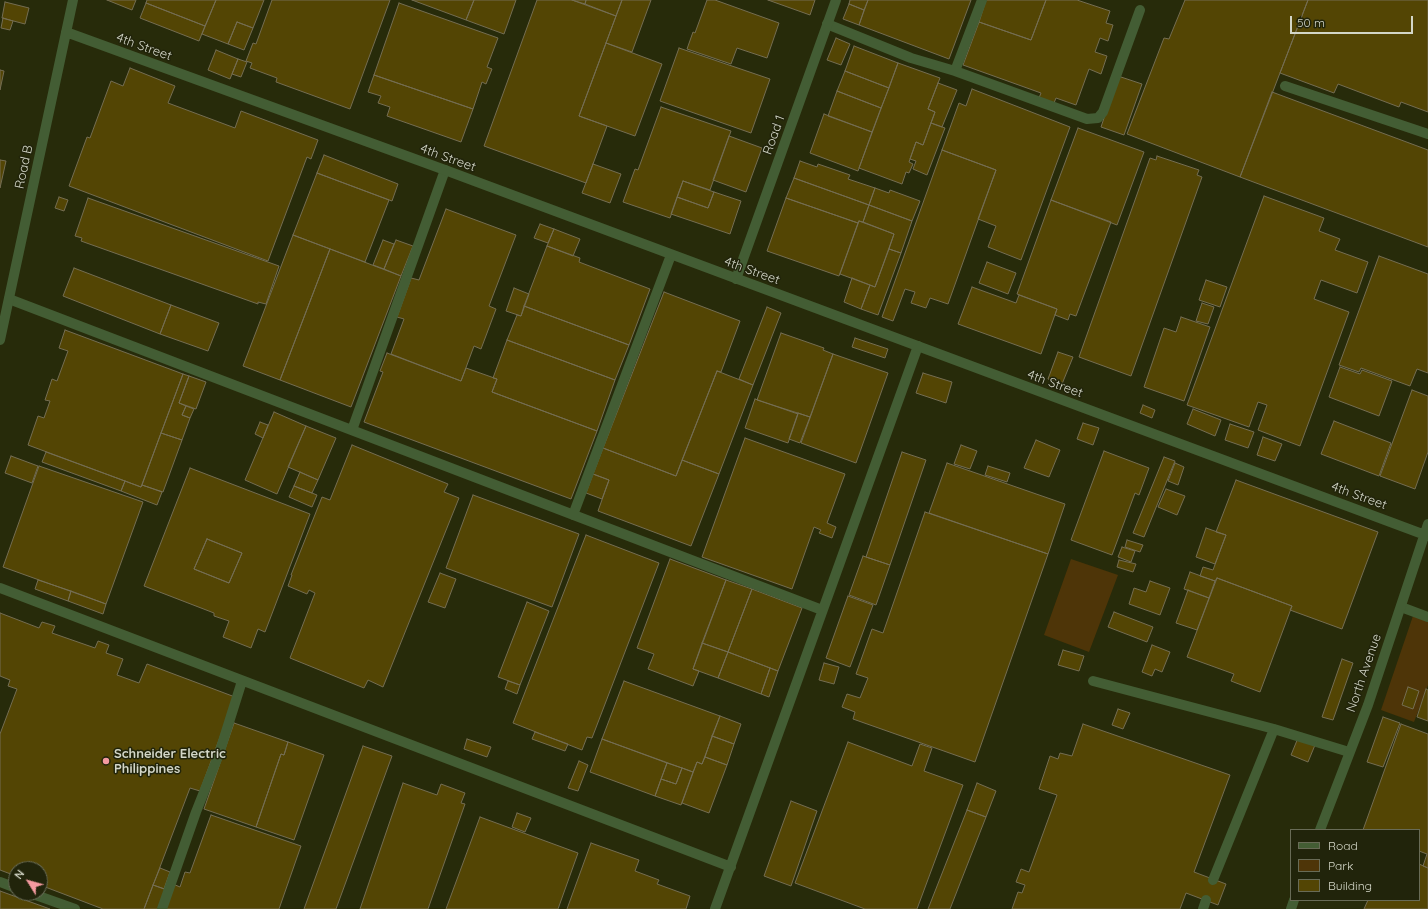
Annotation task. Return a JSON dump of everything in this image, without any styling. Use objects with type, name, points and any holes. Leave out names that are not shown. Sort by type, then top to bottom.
[{"type":"street","name":"Road B","points":[[0,340],[73,0]]},
{"type":"street","name":"Road 1","points":[[736,279],[836,0]]},
{"type":"street","points":[[955,71],[982,0]]},
{"type":"street","points":[[827,24],[911,58],[955,71],[1088,119],[1098,118],[1103,112],[1140,10]]},
{"type":"street","name":"4th Street","points":[[66,32],[445,170],[1426,535]]},
{"type":"street","points":[[1285,86],[1428,134]]},
{"type":"street","points":[[352,430],[445,170]]},
{"type":"street","points":[[573,515],[672,255]]},
{"type":"street","points":[[10,299],[822,610]]},
{"type":"street","points":[[715,909],[918,346]]},
{"type":"street","name":"North Avenue","points":[[1320,829],[1368,705],[1426,535],[1428,524]]},
{"type":"street","points":[[0,588],[731,867]]},
{"type":"street","points":[[1401,607],[1428,617]]},
{"type":"street","points":[[162,909],[196,812],[219,754],[242,681]]},
{"type":"street","points":[[1093,681],[1274,729],[1349,752]]},
{"type":"street","points":[[1213,880],[1274,729]]},
{"type":"street","points":[[48,899],[75,909]]},
{"type":"shaded area","points":[[0,0],[1428,0],[1428,909],[0,909]]},
{"type":"green space","points":[[1071,559],[1118,575],[1089,652],[1044,635]]},
{"type":"green space","points":[[1414,613],[1428,619],[1428,685],[1414,722],[1381,710]]},
{"type":"building","points":[[107,0],[136,0],[132,10]]},
{"type":"building","points":[[147,0],[216,0],[205,26],[146,3]]},
{"type":"building","points":[[216,0],[264,0],[253,28],[237,22],[228,44],[202,34]]},
{"type":"building","points":[[272,0],[390,0],[350,109],[276,82],[277,78],[250,68],[252,63],[246,61],[253,43],[256,44]]},
{"type":"building","points":[[412,0],[474,0],[466,20]]},
{"type":"building","points":[[474,0],[516,0],[504,34],[466,20]]},
{"type":"building","points":[[537,0],[572,0],[616,16],[579,116],[607,126],[586,183],[484,146]]},
{"type":"building","points":[[572,0],[586,0],[585,4]]},
{"type":"building","points":[[586,0],[622,0],[616,16],[585,4]]},
{"type":"building","points":[[622,0],[651,0],[632,52],[606,43]]},
{"type":"building","points":[[707,0],[715,0],[779,23],[767,58],[737,48],[731,64],[687,49],[693,32],[695,33]]},
{"type":"building","points":[[768,0],[815,0],[810,15]]},
{"type":"building","points":[[850,0],[868,0],[864,10],[849,4]]},
{"type":"building","points":[[868,0],[971,0],[949,59],[859,25]]},
{"type":"building","points":[[986,0],[1046,0],[1031,40],[979,22]]},
{"type":"building","points":[[1046,0],[1077,0],[1110,11],[1106,23],[1113,25],[1108,41],[1100,38],[1095,52],[1107,56],[1101,74],[1089,69],[1076,105],[1056,98],[1054,103],[1039,98],[1041,93],[963,65],[979,22],[1031,40]]},
{"type":"building","points":[[1185,0],[1308,0],[1240,177],[1127,134],[1164,38],[1169,39]]},
{"type":"building","points":[[1308,0],[1428,0],[1428,112],[1401,102],[1399,107],[1338,84],[1334,93],[1280,73]]},
{"type":"building","points":[[5,2],[29,8],[25,24],[2,18]]},
{"type":"building","points":[[146,3],[205,26],[199,41],[140,18]]},
{"type":"building","points":[[399,3],[498,38],[487,67],[492,69],[486,84],[482,82],[473,109],[374,75]]},
{"type":"building","points":[[849,4],[864,10],[859,25],[843,19]]},
{"type":"building","points":[[3,18],[13,21],[10,30],[1,28]]},
{"type":"building","points":[[237,22],[253,28],[244,50],[228,44]]},
{"type":"building","points":[[836,38],[850,44],[841,65],[827,60]]},
{"type":"building","points":[[606,43],[662,64],[635,136],[579,116]]},
{"type":"building","points":[[854,46],[898,63],[889,88],[845,71]]},
{"type":"building","points":[[679,48],[770,79],[751,133],[660,101]]},
{"type":"building","points":[[216,50],[238,59],[230,79],[208,70]]},
{"type":"building","points":[[238,59],[247,62],[241,77],[232,74]]},
{"type":"building","points":[[898,63],[940,78],[928,109],[935,112],[923,145],[916,142],[909,162],[913,164],[909,173],[906,172],[902,184],[859,168]]},
{"type":"building","points":[[130,68],[175,86],[168,103],[235,128],[241,111],[318,140],[311,159],[307,157],[268,261],[69,186],[87,137],[90,138],[111,81],[123,86]]},
{"type":"building","points":[[0,70],[4,71],[0,90]]},
{"type":"building","points":[[845,71],[889,88],[881,108],[837,91]]},
{"type":"building","points":[[374,75],[473,109],[461,142],[387,116],[390,107],[378,103],[381,96],[368,92]]},
{"type":"building","points":[[1118,76],[1142,84],[1124,135],[1101,127]]},
{"type":"building","points":[[938,83],[957,90],[942,127],[931,123],[935,112],[928,109]]},
{"type":"building","points":[[972,89],[1070,127],[1021,260],[988,247],[996,226],[978,219],[996,170],[942,150],[959,103],[966,106]]},
{"type":"building","points":[[837,91],[881,108],[872,132],[828,116]]},
{"type":"building","points":[[1272,92],[1428,150],[1428,247],[1240,177]]},
{"type":"building","points":[[661,107],[731,131],[710,190],[683,181],[670,218],[623,202],[635,169],[638,170]]},
{"type":"building","points":[[824,114],[872,132],[858,171],[810,153]]},
{"type":"building","points":[[931,123],[945,128],[927,175],[913,169],[916,161],[910,159],[916,142],[923,145]]},
{"type":"building","points":[[1078,128],[1144,152],[1117,225],[1051,200]]},
{"type":"building","points":[[729,136],[762,148],[746,192],[713,180]]},
{"type":"building","points":[[942,150],[996,170],[948,304],[930,298],[926,308],[911,303],[915,292],[905,289],[893,321],[882,317]]},
{"type":"building","points":[[324,155],[398,184],[392,201],[317,173]]},
{"type":"building","points":[[1157,156],[1199,170],[1197,175],[1202,177],[1131,376],[1079,357],[1150,158],[1156,160]]},
{"type":"building","points":[[0,160],[6,161],[0,188]]},
{"type":"building","points":[[800,161],[817,167],[818,164],[850,175],[848,179],[875,188],[869,205],[794,178]]},
{"type":"building","points":[[593,164],[621,174],[610,203],[582,193]]},
{"type":"building","points":[[317,173],[389,200],[365,262],[293,235]]},
{"type":"building","points":[[794,178],[869,205],[863,222],[859,221],[858,223],[786,198]]},
{"type":"building","points":[[683,181],[714,192],[708,208],[677,197]]},
{"type":"building","points":[[875,188],[889,193],[890,190],[920,201],[912,221],[869,205]]},
{"type":"building","points":[[714,192],[741,201],[730,234],[671,214],[677,197],[708,208]]},
{"type":"building","points":[[1264,196],[1324,218],[1319,231],[1340,239],[1335,250],[1368,262],[1357,293],[1321,280],[1314,299],[1349,312],[1300,446],[1258,430],[1267,405],[1258,402],[1249,427],[1187,405]]},
{"type":"building","points":[[59,197],[68,200],[64,211],[55,208]]},
{"type":"building","points":[[88,198],[279,266],[266,304],[258,302],[258,304],[81,241],[82,238],[75,236]]},
{"type":"building","points":[[786,198],[858,223],[839,276],[767,251]]},
{"type":"building","points":[[1051,200],[1111,222],[1076,316],[1070,314],[1068,320],[1055,315],[1057,309],[1017,294]]},
{"type":"building","points":[[869,205],[912,221],[901,253],[889,249],[894,234],[863,222]]},
{"type":"building","points":[[446,209],[516,235],[489,306],[496,309],[481,349],[474,346],[461,381],[391,354],[404,319],[397,317],[411,278],[419,280]]},
{"type":"building","points":[[859,221],[894,234],[875,287],[840,274]]},
{"type":"building","points":[[540,224],[554,229],[548,243],[534,238]]},
{"type":"building","points":[[554,229],[580,239],[573,256],[547,246]]},
{"type":"building","points":[[293,235],[330,249],[280,380],[243,366]]},
{"type":"building","points":[[383,240],[394,244],[384,269],[373,265]]},
{"type":"building","points":[[396,240],[413,246],[401,276],[384,269]]},
{"type":"building","points":[[547,246],[580,258],[579,262],[650,289],[629,345],[524,306]]},
{"type":"building","points":[[330,249],[401,276],[351,407],[280,380]]},
{"type":"building","points":[[889,249],[901,253],[878,315],[861,309],[870,285],[875,287]]},
{"type":"building","points":[[1379,256],[1428,274],[1428,373],[1417,369],[1410,386],[1361,368],[1359,372],[1339,365]]},
{"type":"building","points":[[987,262],[1016,273],[1008,294],[979,283]]},
{"type":"building","points":[[74,268],[171,305],[160,334],[63,296]]},
{"type":"building","points":[[852,278],[870,285],[861,309],[844,302]]},
{"type":"building","points":[[1206,280],[1227,287],[1220,307],[1199,300]]},
{"type":"building","points":[[972,287],[1016,303],[1019,295],[1057,309],[1041,354],[958,324]]},
{"type":"building","points":[[514,288],[529,294],[521,316],[506,311]]},
{"type":"building","points":[[664,292],[740,321],[721,372],[717,371],[676,476],[603,448]]},
{"type":"building","points":[[1202,303],[1214,307],[1208,324],[1196,321]]},
{"type":"building","points":[[171,305],[219,323],[208,351],[160,334]]},
{"type":"building","points":[[524,306],[629,345],[615,380],[507,340],[517,315],[521,316]]},
{"type":"building","points":[[767,307],[781,313],[753,385],[739,379]]},
{"type":"building","points":[[1181,317],[1210,327],[1184,401],[1144,387],[1164,328],[1176,332]]},
{"type":"building","points":[[65,330],[183,374],[141,487],[28,445],[38,416],[44,418],[50,401],[45,400],[52,379],[57,381],[68,351],[59,348]]},
{"type":"building","points":[[781,333],[824,348],[823,350],[833,354],[810,417],[757,400]]},
{"type":"building","points":[[855,338],[888,349],[885,358],[852,347]]},
{"type":"building","points":[[507,340],[615,380],[597,431],[492,392],[497,379],[493,378]]},
{"type":"building","points":[[1058,352],[1073,357],[1062,384],[1048,379]]},
{"type":"building","points":[[387,353],[461,381],[466,368],[497,379],[492,392],[597,431],[571,499],[364,422],[383,372],[380,371]]},
{"type":"building","points":[[833,354],[888,373],[856,463],[801,443]]},
{"type":"building","points":[[1340,367],[1360,374],[1362,370],[1392,381],[1379,416],[1329,397]]},
{"type":"building","points":[[717,371],[753,385],[719,474],[682,460]]},
{"type":"building","points":[[923,373],[952,382],[946,403],[916,393]]},
{"type":"building","points":[[183,374],[189,376],[179,403],[186,406],[182,415],[190,418],[182,440],[161,433]]},
{"type":"building","points":[[189,376],[206,382],[196,409],[179,403]]},
{"type":"building","points":[[1412,390],[1428,396],[1428,452],[1415,489],[1380,476]]},
{"type":"building","points":[[755,399],[798,414],[788,443],[745,428]]},
{"type":"building","points":[[1143,405],[1155,410],[1152,418],[1140,413]]},
{"type":"building","points":[[186,406],[194,409],[190,418],[182,415]]},
{"type":"building","points":[[1193,409],[1221,420],[1215,436],[1187,424]]},
{"type":"building","points":[[274,412],[306,426],[277,494],[245,480]]},
{"type":"building","points":[[798,413],[810,417],[800,443],[789,439]]},
{"type":"building","points":[[1334,421],[1391,443],[1379,476],[1321,454]]},
{"type":"building","points":[[260,422],[268,425],[263,438],[255,434]]},
{"type":"building","points":[[1083,423],[1099,428],[1093,445],[1077,439]]},
{"type":"building","points":[[1230,424],[1254,432],[1248,448],[1225,440]]},
{"type":"building","points":[[306,426],[336,438],[318,480],[288,467]]},
{"type":"building","points":[[161,433],[182,440],[163,492],[142,485]]},
{"type":"building","points":[[1263,437],[1282,444],[1275,461],[1257,455]]},
{"type":"building","points":[[745,438],[845,474],[827,523],[836,527],[832,538],[819,533],[821,530],[814,527],[792,589],[702,557]]},
{"type":"building","points":[[1036,440],[1060,450],[1049,477],[1024,468]]},
{"type":"building","points":[[352,445],[448,484],[444,492],[459,498],[383,687],[368,680],[364,688],[290,658],[315,593],[309,590],[307,594],[288,586],[291,575],[322,497],[330,500]]},
{"type":"building","points":[[961,445],[977,451],[970,469],[954,464]]},
{"type":"building","points":[[603,448],[676,476],[682,460],[719,474],[691,546],[598,511],[609,480],[593,474]]},
{"type":"building","points":[[1104,451],[1149,468],[1139,495],[1135,493],[1112,555],[1071,540]]},
{"type":"building","points":[[46,452],[125,481],[121,491],[42,462]]},
{"type":"building","points":[[902,452],[926,460],[890,565],[866,557]]},
{"type":"building","points":[[11,456],[38,466],[32,483],[5,473]]},
{"type":"building","points":[[1164,457],[1175,461],[1144,537],[1133,533]]},
{"type":"building","points":[[947,463],[1065,504],[1048,554],[929,513]]},
{"type":"building","points":[[1175,463],[1184,467],[1178,485],[1168,481]]},
{"type":"building","points":[[39,466],[143,502],[106,604],[3,567]]},
{"type":"building","points":[[988,466],[1010,473],[1007,482],[985,475]]},
{"type":"building","points":[[190,468],[310,514],[265,632],[258,629],[251,648],[223,637],[229,621],[214,616],[214,613],[144,586]],"holes":[[[207,539],[242,553],[229,583],[194,569]]]},
{"type":"building","points":[[300,472],[318,480],[312,493],[294,486]]},
{"type":"building","points":[[593,474],[609,480],[602,499],[586,493]]},
{"type":"building","points":[[1236,480],[1378,532],[1342,629],[1290,610],[1292,606],[1217,578],[1215,581],[1200,576],[1203,567],[1213,570],[1226,535],[1216,532]]},
{"type":"building","points":[[125,481],[162,492],[157,505],[121,491]]},
{"type":"building","points":[[294,486],[317,495],[312,507],[289,497]]},
{"type":"building","points":[[1166,489],[1185,496],[1177,515],[1158,507]]},
{"type":"building","points":[[473,495],[579,534],[552,607],[446,568]]},
{"type":"building","points":[[925,512],[1048,554],[975,762],[853,719],[855,712],[842,707],[847,694],[860,698],[868,678],[856,674],[872,629],[883,633]]},
{"type":"building","points":[[1206,528],[1226,535],[1215,564],[1196,557]]},
{"type":"building","points":[[586,535],[659,563],[592,738],[587,737],[582,750],[513,723]]},
{"type":"building","points":[[207,539],[242,553],[229,583],[194,569]]},
{"type":"building","points":[[1127,540],[1143,545],[1140,552],[1125,547]]},
{"type":"building","points":[[1122,547],[1135,551],[1131,562],[1118,557]]},
{"type":"building","points":[[863,556],[890,565],[876,605],[849,595]]},
{"type":"building","points":[[670,559],[726,580],[693,669],[699,671],[693,686],[648,669],[654,654],[637,648]]},
{"type":"building","points":[[1119,560],[1136,564],[1133,572],[1117,567]]},
{"type":"building","points":[[1190,572],[1215,581],[1209,598],[1184,589]]},
{"type":"building","points":[[440,573],[456,579],[445,608],[428,602]]},
{"type":"building","points":[[1217,578],[1292,606],[1260,692],[1231,681],[1234,674],[1187,657]]},
{"type":"building","points":[[38,580],[71,591],[68,601],[35,589]]},
{"type":"building","points":[[726,580],[752,589],[728,652],[702,643]]},
{"type":"building","points":[[1150,581],[1170,588],[1160,615],[1129,604],[1134,588],[1146,592]]},
{"type":"building","points":[[752,589],[802,608],[778,671],[728,652]]},
{"type":"building","points":[[1188,590],[1209,598],[1197,630],[1176,623]]},
{"type":"building","points":[[71,591],[106,604],[103,614],[68,601]]},
{"type":"building","points":[[848,596],[873,605],[850,667],[826,658]]},
{"type":"building","points":[[527,602],[549,611],[520,685],[498,677]]},
{"type":"building","points":[[1114,612],[1153,627],[1147,642],[1108,627]]},
{"type":"building","name":"Schneider Electric Philippines","points":[[0,613],[39,628],[42,622],[55,626],[52,633],[95,648],[98,641],[109,645],[106,653],[123,659],[117,675],[139,683],[147,664],[235,697],[200,791],[190,788],[144,909],[103,909],[48,888],[48,861],[8,861],[8,873],[0,870],[0,734],[17,689],[8,686],[10,680],[0,676]]},
{"type":"building","points":[[702,643],[728,652],[718,678],[693,669]]},
{"type":"building","points":[[1152,645],[1170,652],[1162,672],[1155,669],[1152,676],[1142,672]]},
{"type":"building","points":[[1063,650],[1084,656],[1079,671],[1058,665]]},
{"type":"building","points":[[728,652],[770,668],[761,694],[718,678]]},
{"type":"building","points":[[1342,659],[1353,663],[1333,720],[1322,717]]},
{"type":"building","points":[[824,663],[839,667],[834,684],[819,680]]},
{"type":"building","points":[[770,668],[778,671],[769,697],[761,694]]},
{"type":"building","points":[[508,681],[520,685],[517,694],[505,689]]},
{"type":"building","points":[[624,681],[720,716],[702,764],[697,762],[693,772],[602,739]]},
{"type":"building","points":[[1408,687],[1419,691],[1413,709],[1402,705]]},
{"type":"building","points":[[1426,689],[1428,690],[1428,721],[1417,717]]},
{"type":"building","points":[[1118,709],[1130,713],[1123,729],[1112,725]]},
{"type":"building","points":[[720,716],[741,724],[734,744],[712,736]]},
{"type":"building","points":[[1383,717],[1400,723],[1383,767],[1367,762]]},
{"type":"building","points":[[234,723],[288,742],[284,755],[281,754],[256,827],[204,809]]},
{"type":"building","points":[[1083,724],[1230,775],[1194,872],[1226,884],[1218,905],[1186,893],[1180,909],[1012,909],[1018,892],[1022,893],[1025,885],[1016,882],[1021,869],[1029,872],[1057,795],[1039,789],[1050,756],[1058,759],[1060,753],[1072,756]]},
{"type":"building","points":[[1401,724],[1428,734],[1428,868],[1423,866],[1427,854],[1420,851],[1420,829],[1363,829]]},
{"type":"building","points":[[535,732],[568,744],[565,751],[532,739]]},
{"type":"building","points":[[712,736],[734,744],[727,765],[705,757]]},
{"type":"building","points":[[1298,738],[1315,745],[1308,762],[1291,755]]},
{"type":"building","points":[[467,739],[491,747],[487,757],[464,749]]},
{"type":"building","points":[[602,739],[667,763],[655,796],[590,772]]},
{"type":"building","points":[[288,742],[324,755],[294,840],[256,827],[281,754],[284,755]]},
{"type":"building","points":[[848,742],[912,766],[920,744],[932,748],[924,771],[963,785],[917,909],[865,909],[795,883]]},
{"type":"building","points":[[363,746],[392,756],[336,909],[304,909]]},
{"type":"building","points":[[705,757],[727,765],[709,813],[682,803],[697,762],[702,764]]},
{"type":"building","points":[[579,761],[588,765],[578,791],[568,788]]},
{"type":"building","points":[[667,763],[682,768],[676,784],[661,779]]},
{"type":"building","points":[[682,768],[693,772],[681,805],[655,796],[661,779],[676,784]]},
{"type":"building","points":[[403,783],[437,795],[441,784],[465,793],[461,803],[465,804],[428,909],[360,909]]},
{"type":"building","points":[[977,783],[996,791],[986,817],[967,810]]},
{"type":"building","points":[[791,801],[817,811],[791,886],[764,876]]},
{"type":"building","points":[[967,810],[986,817],[950,909],[928,909]]},
{"type":"building","points":[[517,813],[531,818],[525,832],[512,827]]},
{"type":"building","points":[[211,815],[301,846],[279,909],[165,909],[173,884],[180,887],[185,872],[190,873]]},
{"type":"building","points":[[480,817],[578,853],[558,909],[446,909]]},
{"type":"building","points":[[591,843],[639,860],[635,871],[659,880],[657,884],[690,896],[686,909],[567,909]]},
{"type":"building","points":[[1420,864],[1428,868],[1428,909],[1364,909],[1368,901],[1420,901]]},
{"type":"building","points":[[160,868],[170,872],[164,889],[153,885]]},
{"type":"building","points":[[153,885],[168,890],[160,909],[144,909]]},
{"type":"building","points":[[0,891],[8,894],[8,901],[28,901],[50,909],[0,909]]},
{"type":"place","name":"Schneider Electric Philippines","points":[[106,761]]}]
